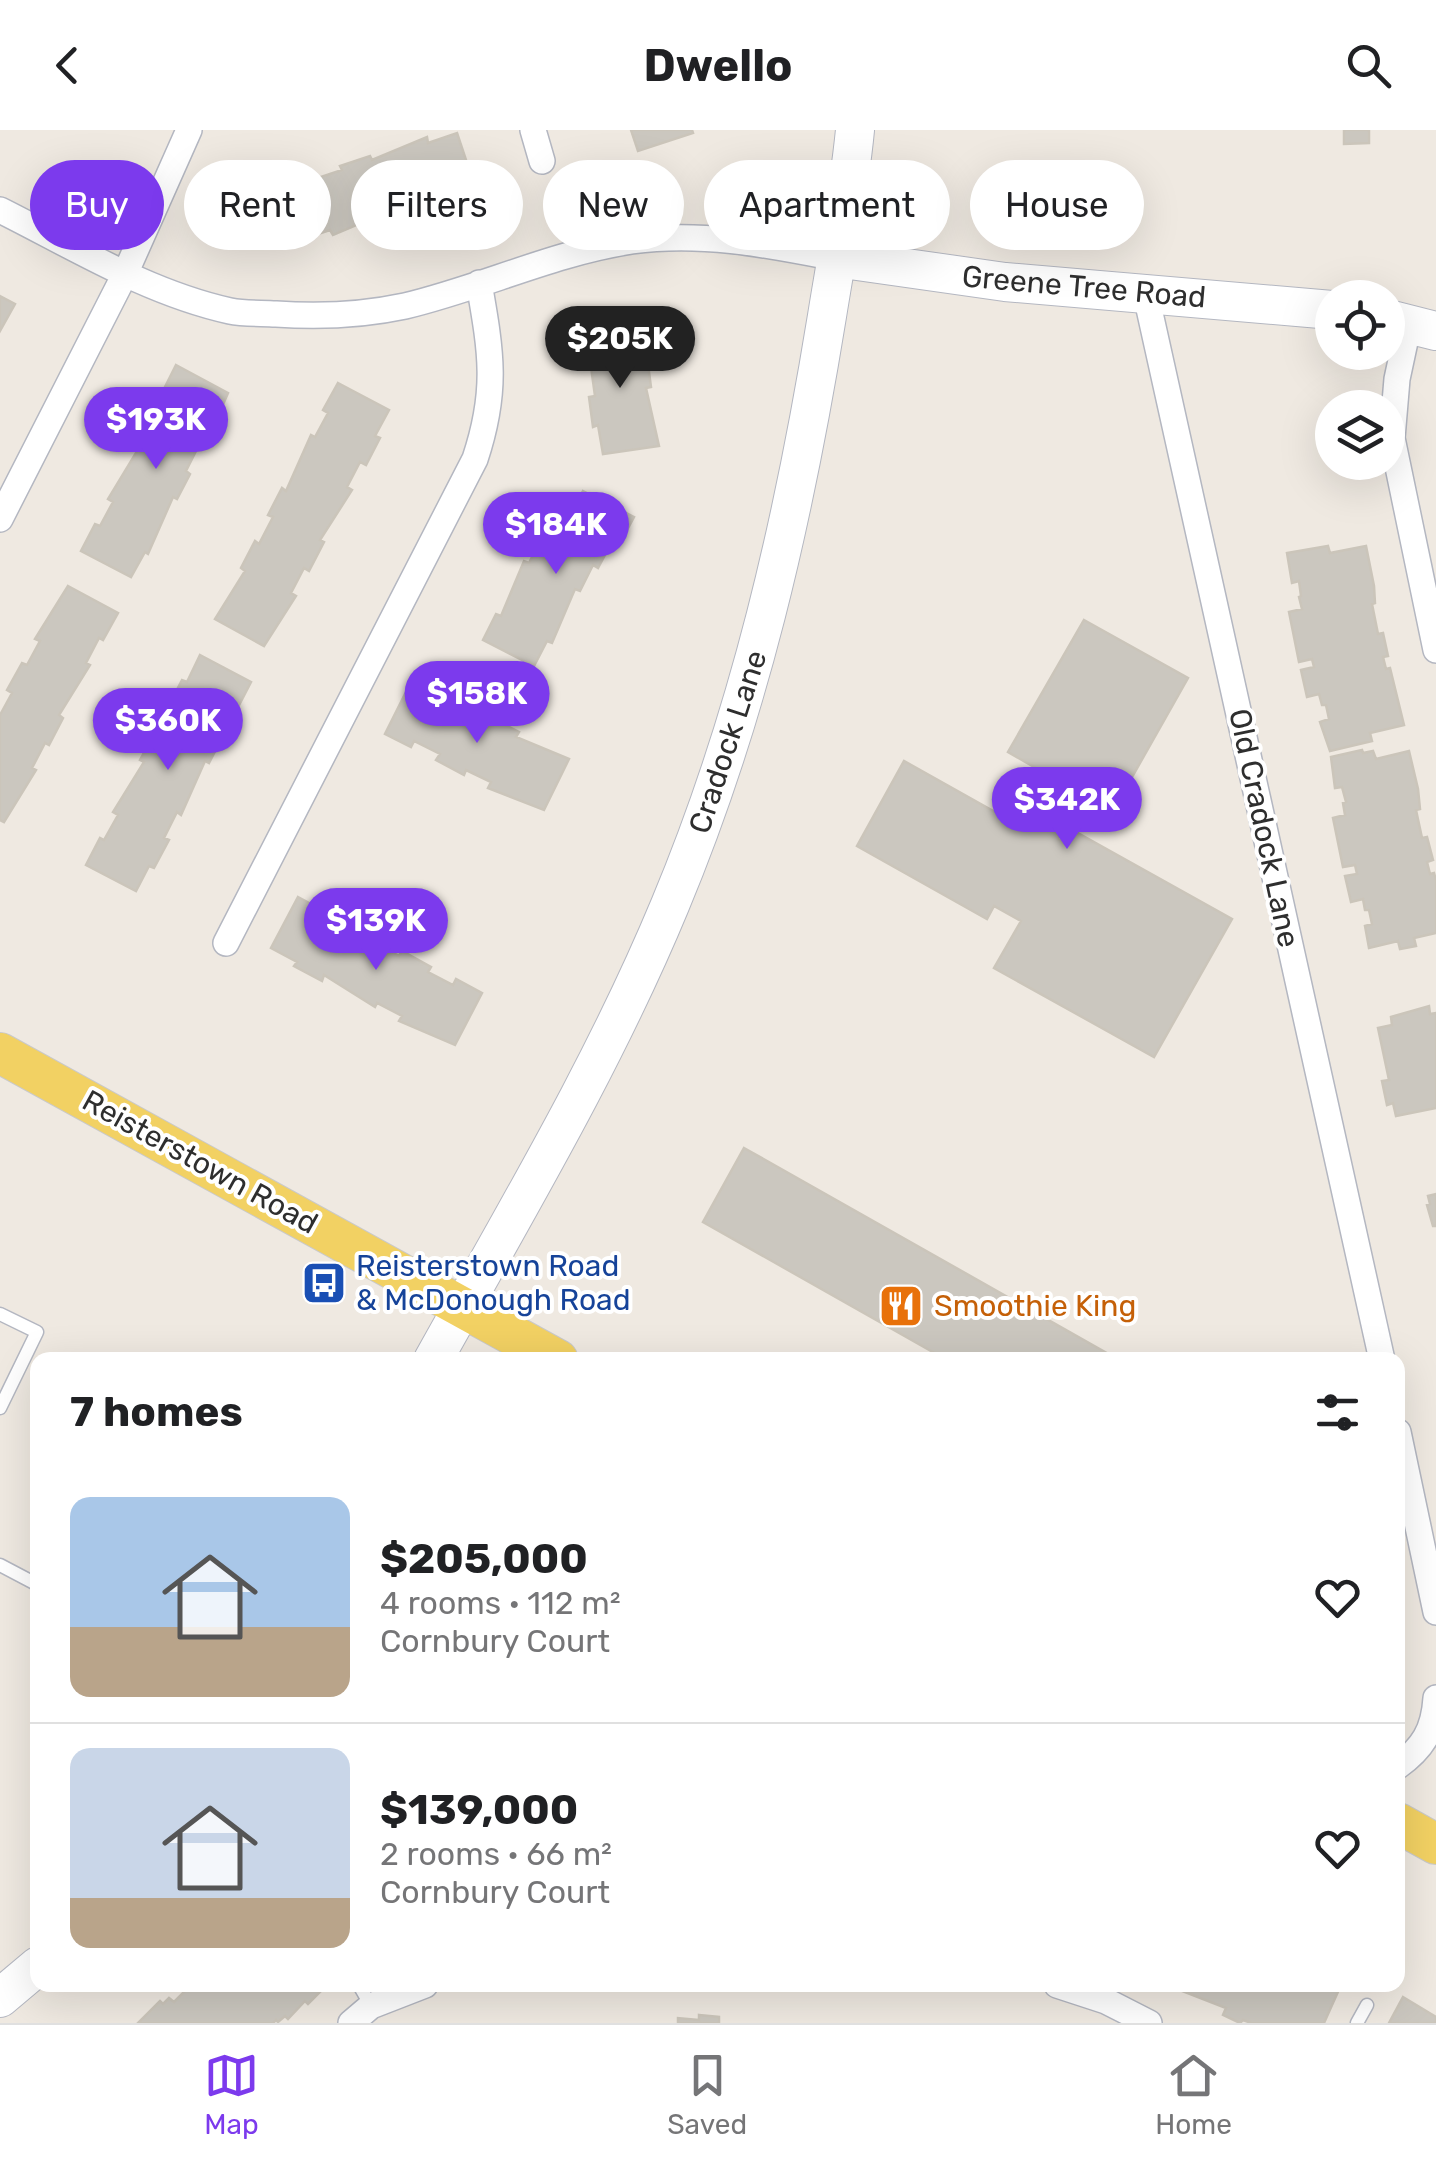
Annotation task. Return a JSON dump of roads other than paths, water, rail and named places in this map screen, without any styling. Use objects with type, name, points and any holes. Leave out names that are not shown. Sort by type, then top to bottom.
[{"type":"main road","name":"Reisterstown Road","points":[[0,1053],[544,1352]]},
{"type":"main road","points":[[1405,1827],[1436,1844]]},
{"type":"street","points":[[0,519],[125,274],[189,130]]},
{"type":"street","points":[[533,130],[542,162]]},
{"type":"street","name":"Cradock Lane","points":[[437,1352],[612,1033],[701,830],[756,663],[782,559],[810,416],[856,130]]},
{"type":"street","points":[[0,210],[125,274],[184,298],[233,312],[351,314],[405,306],[568,255],[634,241],[698,238],[757,243],[836,258]]},
{"type":"street","name":"Greene Tree Road","points":[[836,258],[1005,282],[1315,307]]},
{"type":"street","points":[[226,944],[475,458],[486,428],[492,362],[480,283]]},
{"type":"street","name":"Old Cradock Lane","points":[[1146,295],[1380,1352]]},
{"type":"street","points":[[1411,325],[1396,379],[1392,438],[1436,650]]},
{"type":"street","points":[[1405,1465],[1436,1612]]},
{"type":"street","points":[[1405,1761],[1419,1751],[1435,1714],[1436,1698]]},
{"type":"street","points":[[0,1998],[30,1973]]},
{"type":"street","points":[[360,2005],[403,1992]]},
{"type":"street","points":[[1072,1992],[1118,2016],[1149,2023]]},
{"type":"lane","points":[[0,1314],[37,1332],[0,1408]]},
{"type":"lane","points":[[0,1565],[30,1580]]},
{"type":"lane","points":[[1356,2023],[1367,2005]]},
{"type":"place","name":"Reisterstown Road & McDonough Road","points":[[324,1283]]},
{"type":"place","name":"Smoothie King","points":[[901,1306]]}]
